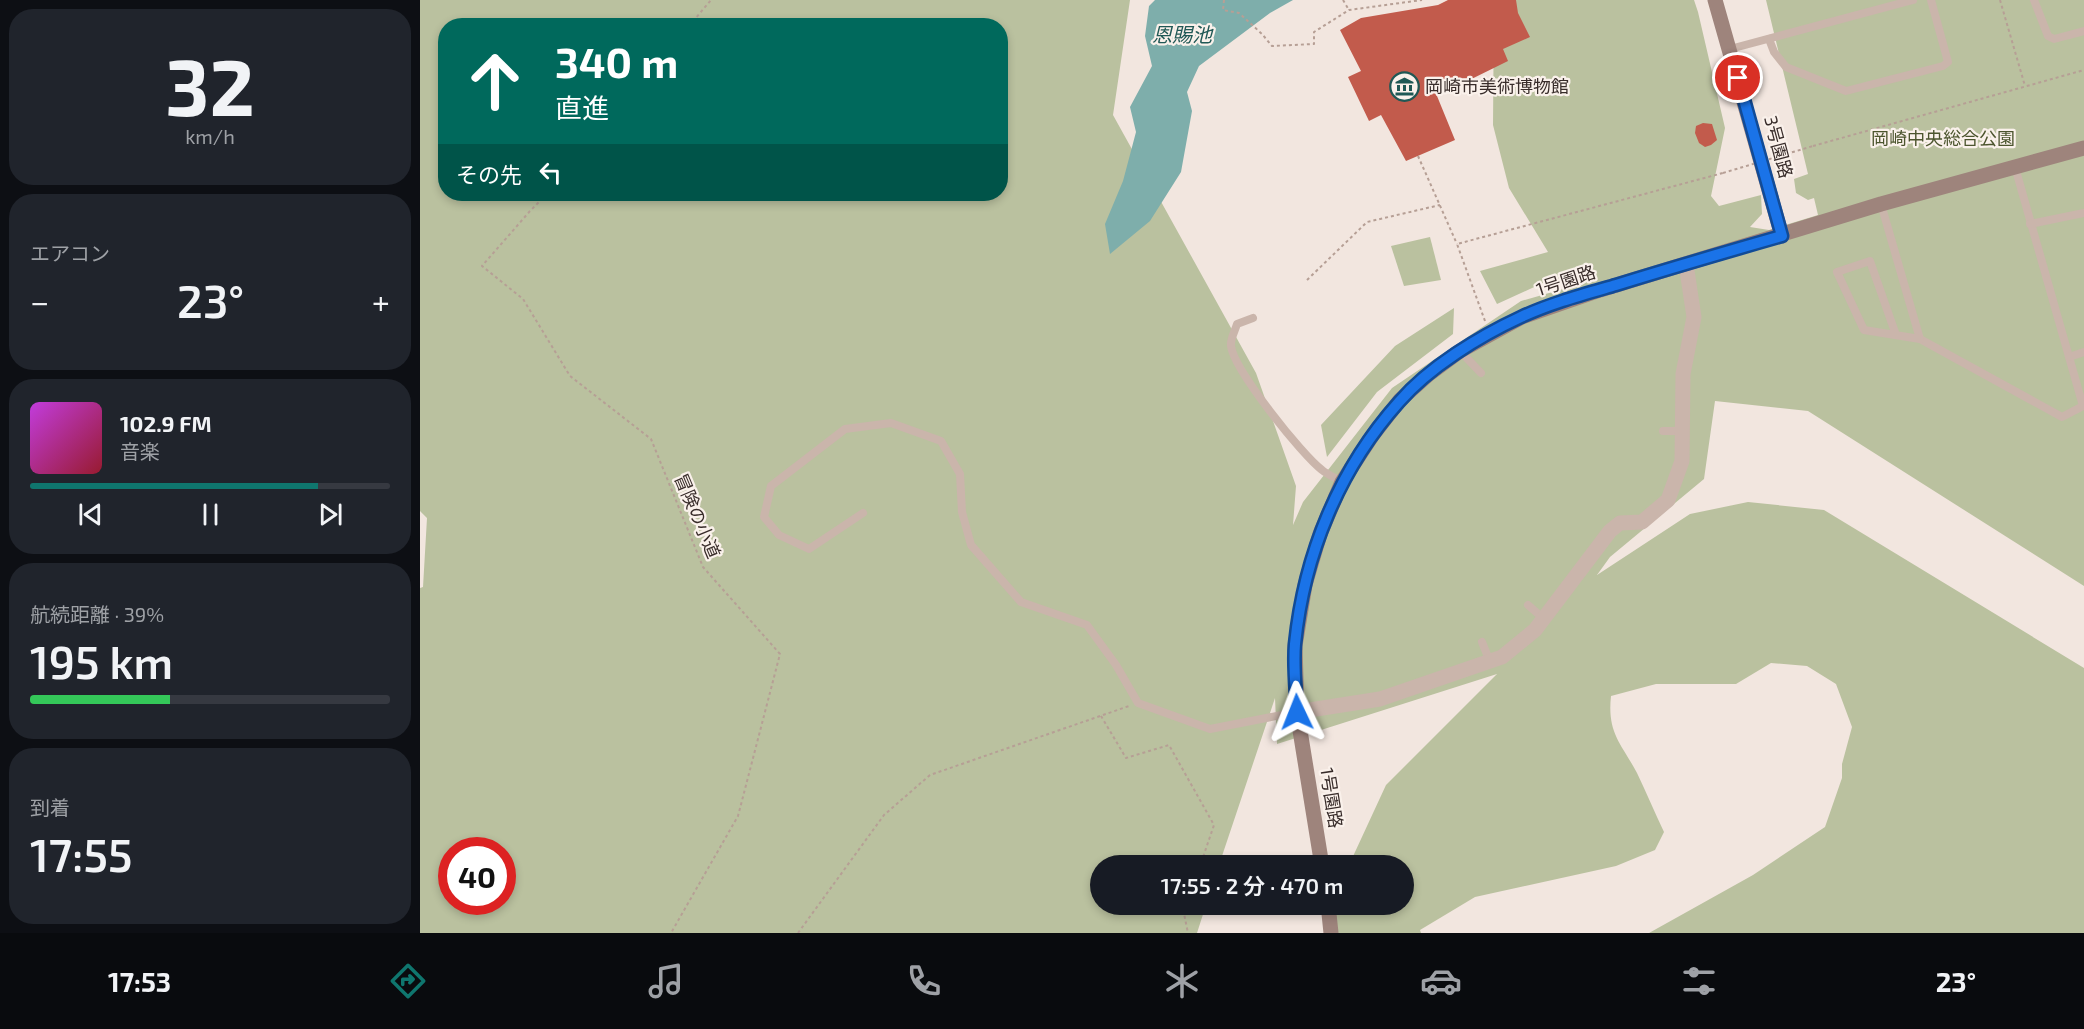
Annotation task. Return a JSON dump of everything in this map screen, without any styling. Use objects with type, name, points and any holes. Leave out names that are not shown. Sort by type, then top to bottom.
[{"type":"street","name":"3号園路","points":[[1715,0],[1782,236]]},
{"type":"street","points":[[1782,236],[1881,204],[2084,148]]},
{"type":"street","name":"1号園路","points":[[1320,855],[1297,712],[1295,646],[1305,585],[1320,534],[1342,482],[1372,436],[1400,400],[1429,374],[1460,351],[1522,316],[1782,236]]},
{"type":"street","points":[[1297,712],[1380,699],[1502,657],[1535,630],[1610,531],[1620,523],[1642,522],[1668,500],[1682,461],[1683,374],[1694,317],[1686,264]]},
{"type":"street","points":[[1329,915],[1331,933]]},
{"type":"lane","points":[[1730,49],[1912,0]]},
{"type":"lane","points":[[1769,39],[1774,52],[1786,67],[1846,92],[1943,66],[1948,62],[1931,0]]},
{"type":"lane","points":[[2034,0],[2048,36],[2054,39],[2084,31]]},
{"type":"lane","points":[[1896,335],[1870,261],[1837,272],[1864,330],[1920,339],[2062,417],[2083,406],[2015,166]]},
{"type":"lane","points":[[1881,204],[1920,339]]},
{"type":"lane","points":[[2030,224],[2084,213]]},
{"type":"lane","points":[[1253,318],[1237,324],[1230,344],[1235,361],[1251,386],[1321,469],[1342,482]]},
{"type":"lane","points":[[1460,351],[1481,373]]},
{"type":"lane","points":[[2070,357],[2084,352]]},
{"type":"lane","points":[[863,513],[809,549],[779,535],[764,517],[771,486],[845,429],[891,423],[941,441],[960,474],[962,512],[971,545],[1020,602],[1087,625],[1116,664],[1138,703],[1210,729],[1297,712]]},
{"type":"lane","points":[[1663,430],[1683,431]]},
{"type":"lane","points":[[1528,605],[1544,619]]},
{"type":"lane","points":[[1482,642],[1490,662]]},
{"type":"path","points":[[696,18],[711,0]]},
{"type":"path","points":[[1224,0],[1223,10],[1239,13],[1272,46],[1314,44],[1314,32],[1349,10],[1422,0]]},
{"type":"path","points":[[1343,0],[1349,10]]},
{"type":"path","points":[[2000,0],[2025,86]]},
{"type":"path","points":[[1457,244],[1723,173],[2084,70]]},
{"type":"path","points":[[1418,156],[1457,244],[1490,333]]},
{"type":"path","name":"冒険の小道","points":[[540,201],[482,266],[523,299],[570,376],[651,439],[703,567],[780,654],[738,816],[671,933]]},
{"type":"path","points":[[1307,280],[1367,222],[1440,205]]},
{"type":"path","points":[[798,933],[884,815],[930,775],[1138,703]]},
{"type":"path","points":[[1101,716],[1126,758],[1168,745],[1214,825],[1204,855]]},
{"type":"path","points":[[1184,915],[1188,933]]},
{"type":"green space","name":"岡崎中央総合公園","points":[[420,0],[1130,0],[1113,115],[1256,373],[1296,486],[1293,525],[1303,502],[1392,388],[1521,301],[1570,287],[1564,278],[1545,282],[1497,304],[1480,271],[1548,252],[1509,188],[1493,125],[1494,0],[1694,0],[1725,128],[1711,196],[1719,206],[1761,195],[1762,214],[1750,227],[1769,230],[1818,215],[1814,198],[1808,200],[1796,193],[1794,179],[1808,174],[1766,0],[2084,0],[2084,586],[1808,411],[1715,401],[1704,479],[1610,557],[1597,575],[1690,514],[1748,502],[1824,510],[2084,668],[2084,933],[1649,933],[1753,875],[1825,827],[1842,778],[1842,764],[1852,727],[1836,684],[1807,666],[1771,663],[1736,684],[1656,684],[1611,696],[1611,719],[1616,737],[1637,773],[1664,832],[1655,850],[1616,866],[1475,897],[1420,930],[1421,933],[1330,933],[1332,915],[1414,915],[1414,855],[1354,855],[1386,785],[1497,674],[1277,744],[1275,698],[1222,855],[1090,855],[1090,915],[1203,915],[1197,933],[420,933],[420,588],[423,587],[427,518],[420,511]]},
{"type":"green space","points":[[1430,237],[1441,280],[1404,286],[1391,246]]},
{"type":"green space","points":[[1454,308],[1453,334],[1377,392],[1327,457],[1321,425],[1395,346]]},
{"type":"water","name":"恩賜池","points":[[1155,0],[1293,0],[1270,13],[1199,66],[1187,92],[1192,111],[1181,172],[1150,221],[1110,254],[1105,224],[1123,181],[1136,132],[1130,107],[1152,66],[1145,36],[1149,6]]},
{"type":"building","name":"岡崎市美術博物館","points":[[1448,0],[1516,0],[1518,13],[1530,37],[1503,49],[1508,61],[1437,96],[1455,140],[1406,161],[1381,115],[1369,121],[1348,77],[1361,71],[1340,30],[1361,18],[1438,5]]},
{"type":"building","points":[[1703,123],[1712,124],[1717,140],[1705,147],[1699,143],[1695,133],[1696,126]]},
{"type":"place","name":"岡崎市美術博物館","points":[[1404,87]]},
{"type":"route","points":[[1297,712],[1295,646],[1305,585],[1320,534],[1342,482],[1372,436],[1400,400],[1460,351],[1522,316],[1600,290],[1782,236],[1738,78]]}]
